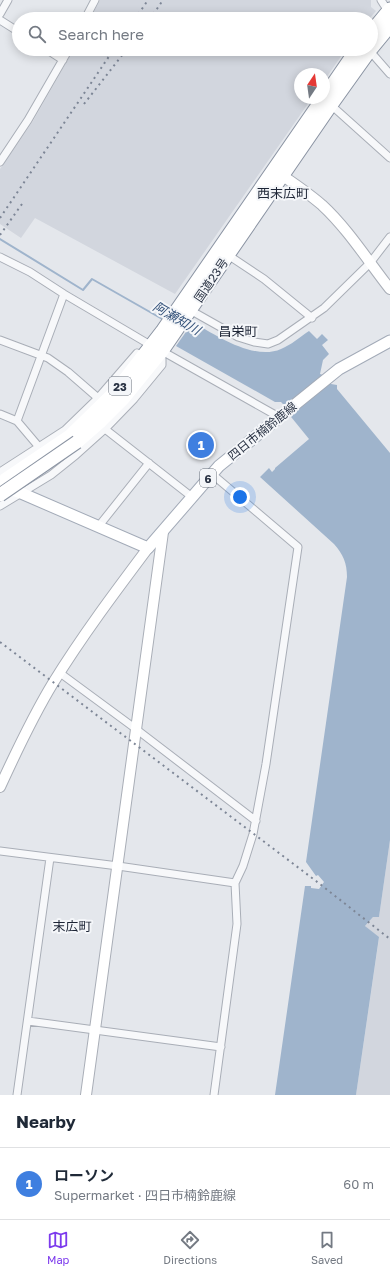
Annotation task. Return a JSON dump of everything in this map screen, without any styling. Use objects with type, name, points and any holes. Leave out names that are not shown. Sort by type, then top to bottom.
[{"type":"highway","points":[[378,20],[386,7]]},
{"type":"highway","name":"国道23号","points":[[378,38],[390,26]]},
{"type":"highway","name":"国道23号","points":[[330,95],[361,56]]},
{"type":"highway","name":"国道23号","points":[[0,484],[102,421],[123,399],[323,104]]},
{"type":"highway","name":"国道23号","points":[[159,348],[163,330],[184,309],[228,255],[278,172]]},
{"type":"highway","name":"国道23号","points":[[0,495],[73,439]]},
{"type":"main road","name":"四日市楠鈴鹿線","points":[[148,548],[219,466],[339,369],[390,341]]},
{"type":"main road","points":[[0,484],[148,548]]},
{"type":"street","points":[[0,14],[8,0]]},
{"type":"street","points":[[89,12],[95,0]]},
{"type":"street","points":[[0,20],[12,28]]},
{"type":"street","points":[[57,56],[63,60]]},
{"type":"street","points":[[0,162],[28,120],[65,56]]},
{"type":"street","points":[[373,56],[390,74]]},
{"type":"street","points":[[330,104],[390,158]]},
{"type":"street","points":[[278,172],[322,206],[340,225],[390,289]]},
{"type":"street","points":[[184,309],[238,337],[254,342],[268,344],[278,340],[312,318],[324,308],[371,265],[390,238]]},
{"type":"street","points":[[228,255],[264,279],[312,318]]},
{"type":"street","points":[[0,256],[30,272],[64,294],[281,416]]},
{"type":"street","points":[[17,421],[64,294]]},
{"type":"street","points":[[0,340],[48,358],[68,372],[98,398]]},
{"type":"street","points":[[0,472],[64,430],[98,398],[137,353],[159,348]]},
{"type":"street","points":[[0,506],[51,475],[105,429],[134,399],[162,365],[159,348]]},
{"type":"street","points":[[0,414],[17,421],[39,447]]},
{"type":"street","points":[[105,429],[192,497]]},
{"type":"street","points":[[98,527],[149,464]]},
{"type":"street","points":[[212,474],[298,547],[268,756],[253,834],[236,883],[237,924],[214,1095]]},
{"type":"street","points":[[86,1095],[163,532]]},
{"type":"street","points":[[0,787],[39,708],[60,673],[102,609],[148,548]]},
{"type":"street","points":[[60,673],[256,821]]},
{"type":"street","points":[[0,851],[236,883]]},
{"type":"street","points":[[16,1095],[28,1021],[50,858]]},
{"type":"street","points":[[28,1021],[221,1047]]},
{"type":"shaded area","points":[[100,0],[371,0],[371,7],[376,11],[375,12],[94,12]]},
{"type":"shaded area","points":[[70,56],[341,56],[330,72],[330,68],[294,68],[294,104],[308,104],[175,294],[35,218],[21,238],[0,224],[0,169],[33,121]]},
{"type":"shaded area","points":[[390,840],[390,1095],[356,1095],[379,938],[365,926],[373,917],[379,917]]},
{"type":"water","points":[[193,322],[235,345],[259,352],[270,352],[281,349],[309,331],[317,339],[322,334],[328,340],[322,345],[329,354],[323,360],[320,374],[323,375],[331,384],[337,385],[337,389],[390,453],[390,840],[379,917],[373,917],[365,926],[379,937],[356,1095],[275,1095],[305,886],[311,886],[311,888],[319,889],[324,882],[318,875],[316,876],[306,862],[347,577],[346,567],[340,551],[334,544],[260,477],[269,468],[272,472],[309,439],[283,407],[284,405],[281,402],[275,402],[176,346]]},
{"type":"waterway","name":"阿瀬知川","points":[[0,239],[83,290],[92,279],[164,320]]},
{"type":"railway","points":[[140,12],[148,0]]},
{"type":"railway","points":[[155,12],[163,0]]},
{"type":"railway","points":[[0,218],[109,56]]},
{"type":"railway","points":[[84,104],[122,56]]},
{"type":"railway","points":[[0,235],[22,204]]},
{"type":"railway","points":[[0,642],[316,881],[390,939]]},
{"type":"place","name":"ローソン","points":[[201,445]]},
{"type":"district","name":"西末広町","points":[[283,193]]},
{"type":"district","name":"昌栄町","points":[[238,331]]},
{"type":"district","name":"末広町","points":[[72,926]]}]
